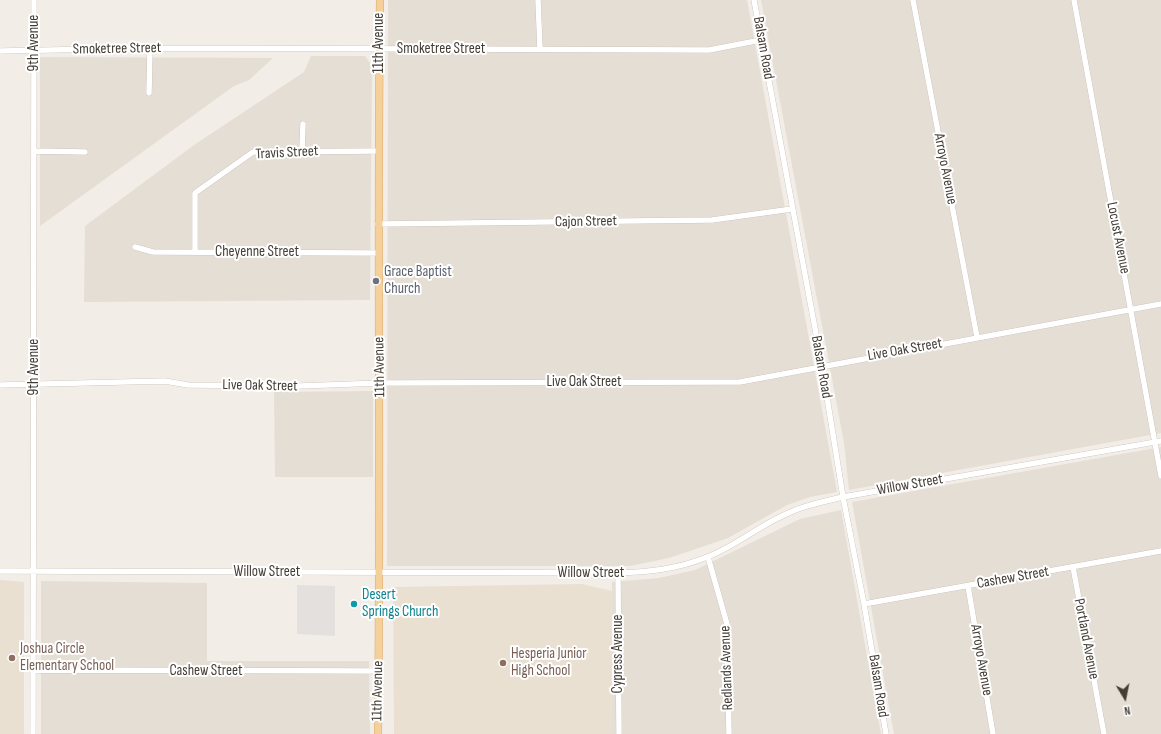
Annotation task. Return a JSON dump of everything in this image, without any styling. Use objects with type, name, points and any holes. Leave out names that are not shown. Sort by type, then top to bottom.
[{"type":"main road","name":"11th Avenue","points":[[378,734],[380,383],[378,224],[380,0]]},
{"type":"street","name":"9th Avenue","points":[[33,734],[34,670],[32,572],[35,386],[34,0]]},
{"type":"street","points":[[538,0],[540,49]]},
{"type":"street","name":"Balsam Road","points":[[754,0],[822,366],[843,497],[864,604],[886,734]]},
{"type":"street","name":"Arroyo Avenue","points":[[913,0],[977,337]]},
{"type":"street","name":"Locust Avenue","points":[[1074,0],[1158,441],[1161,476]]},
{"type":"street","name":"Smoketree Street","points":[[0,51],[150,48],[710,50],[761,40]]},
{"type":"street","points":[[149,93],[150,48]]},
{"type":"street","points":[[302,151],[303,124]]},
{"type":"street","points":[[34,151],[85,152]]},
{"type":"street","name":"Travis Street","points":[[195,252],[195,193],[253,152],[379,151]]},
{"type":"street","name":"Cajon Street","points":[[378,224],[712,220],[792,209]]},
{"type":"street","name":"Cheyenne Street","points":[[135,247],[153,252],[378,253]]},
{"type":"street","name":"Live Oak Street","points":[[0,385],[35,386],[165,381],[188,385],[299,386],[380,383],[740,382],[1161,304]]},
{"type":"street","name":"Willow Street","points":[[0,572],[618,573],[669,569],[708,557],[726,549],[790,512],[843,497],[1158,441]]},
{"type":"street","name":"Cashew Street","points":[[864,604],[1161,551]]},
{"type":"street","name":"Redlands Avenue","points":[[708,557],[727,624],[729,734]]},
{"type":"street","name":"Portland Avenue","points":[[1073,567],[1104,734]]},
{"type":"street","name":"Cypress Avenue","points":[[618,573],[619,734]]},
{"type":"street","name":"Arroyo Avenue","points":[[968,586],[994,734]]},
{"type":"street","name":"Cashew Street","points":[[34,670],[379,671]]},
{"type":"shaded area","points":[[388,0],[747,0],[837,492],[810,497],[787,505],[728,538],[669,558],[630,566],[387,566]]},
{"type":"shaded area","points":[[761,0],[1161,0],[1161,433],[849,490],[844,443]]},
{"type":"shaded area","points":[[311,56],[365,56],[372,66],[370,300],[84,302],[85,226],[194,145],[304,72]]},
{"type":"shaded area","points":[[40,57],[273,58],[249,80],[234,86],[40,226]]},
{"type":"shaded area","points":[[373,391],[373,477],[275,477],[274,392]]},
{"type":"shaded area","points":[[1161,447],[1161,734],[894,734],[852,502]]},
{"type":"shaded area","points":[[841,510],[881,734],[611,734],[612,582],[659,578],[695,570],[800,519]]},
{"type":"shaded area","name":"Joshua Circle Elementary School","points":[[0,580],[24,582],[24,734],[0,734]]},
{"type":"shaded area","points":[[41,581],[207,583],[207,661],[369,661],[370,734],[41,734]]},
{"type":"shaded area","name":"Hesperia Junior High School","points":[[582,584],[612,591],[611,734],[394,734],[393,587]]},
{"type":"shaded area","points":[[297,585],[335,586],[335,636],[297,634]]},
{"type":"place","name":"Grace Baptist Church","points":[[376,281]]},
{"type":"place","name":"Desert Springs Church","points":[[354,604]]},
{"type":"place","name":"Joshua Circle Elementary School","points":[[12,658]]},
{"type":"place","name":"Hesperia Junior High School","points":[[503,663]]}]
